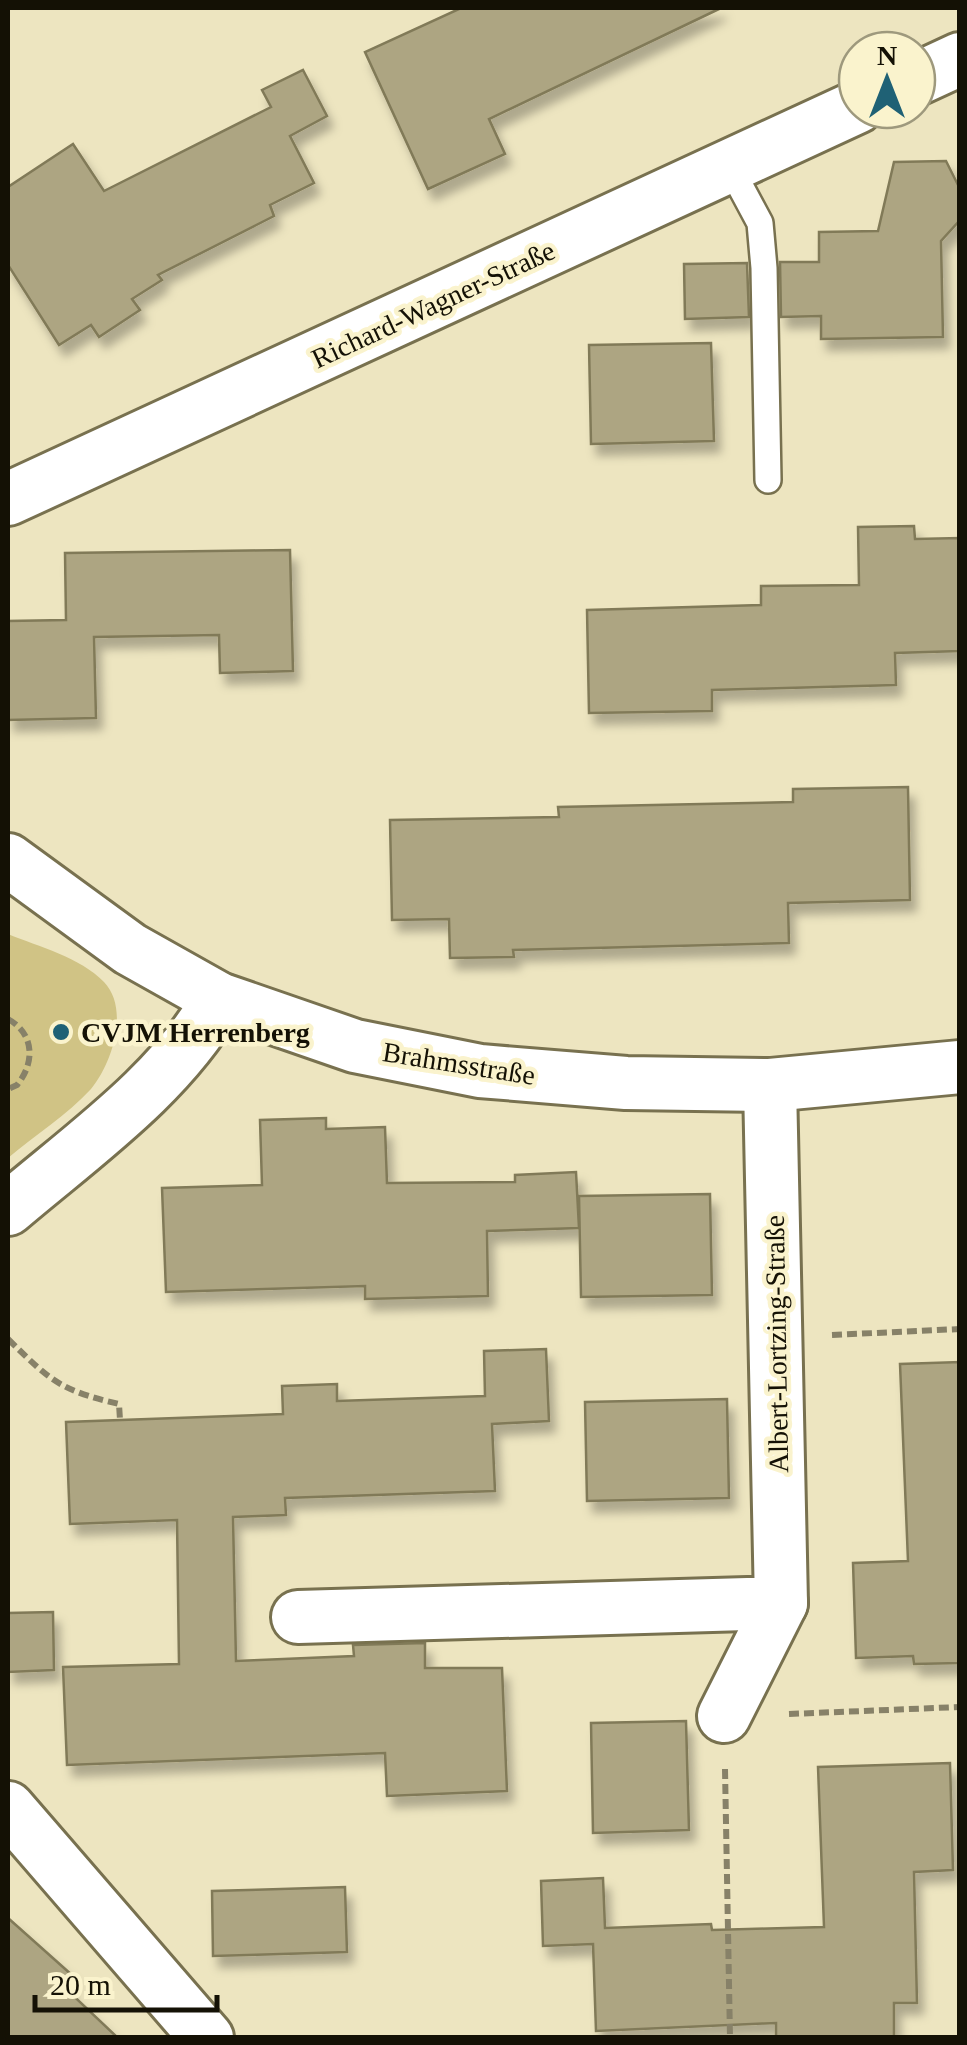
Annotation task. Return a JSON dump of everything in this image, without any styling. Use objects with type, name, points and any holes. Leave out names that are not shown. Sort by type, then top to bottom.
[{"type":"street","points":[[937,69],[960,58]]},
{"type":"street","name":"Richard-Wagner-Straße","points":[[8,499],[837,116]]},
{"type":"street","name":"Brahmsstraße","points":[[8,860],[130,949],[220,998],[356,1046],[480,1071],[626,1084],[770,1086],[960,1067]]},
{"type":"street","points":[[8,1208],[123,1112],[202,1029],[220,998]]},
{"type":"street","name":"Albert-Lortzing-Straße","points":[[724,1716],[781,1603],[770,1086]]},
{"type":"street","points":[[298,1617],[781,1603]]},
{"type":"street","points":[[8,1808],[207,2038]]},
{"type":"lane","points":[[730,167],[760,222],[768,480]]},
{"type":"path","points":[[8,1020],[28,1040],[31,1059],[17,1086],[8,1089]]},
{"type":"path","points":[[776,1337],[960,1330]]},
{"type":"path","points":[[8,1339],[45,1375],[73,1394],[119,1404],[120,1420]]},
{"type":"path","points":[[730,2038],[724,1716],[960,1707]]},
{"type":"shaded area","name":"CVJM Herrenberg","points":[[8,934],[94,973],[112,993],[117,1021],[106,1066],[91,1089],[8,1158]]},
{"type":"building","points":[[461,8],[721,8],[489,119],[505,154],[428,189],[365,52]]},
{"type":"building","points":[[303,70],[327,116],[290,136],[314,183],[270,205],[274,216],[158,275],[162,280],[132,299],[140,310],[99,337],[91,325],[59,345],[8,265],[8,187],[73,144],[104,191],[271,107],[262,90]]},
{"type":"building","points":[[946,161],[960,189],[960,220],[941,241],[943,337],[821,339],[821,316],[781,317],[780,262],[819,262],[819,232],[878,231],[894,162]]},
{"type":"building","points":[[747,263],[749,317],[685,319],[684,264]]},
{"type":"building","points":[[711,343],[714,441],[591,444],[589,345]]},
{"type":"building","points":[[914,526],[915,539],[960,538],[960,651],[895,653],[896,685],[712,690],[712,711],[589,713],[587,610],[761,605],[761,586],[859,585],[858,527]]},
{"type":"building","points":[[290,550],[293,671],[220,673],[219,635],[94,637],[96,718],[8,720],[8,621],[66,620],[65,553]]},
{"type":"building","points":[[908,787],[910,900],[788,903],[789,943],[513,950],[514,957],[450,958],[449,919],[392,920],[390,820],[559,817],[558,807],[793,802],[793,789]]},
{"type":"building","points":[[326,1118],[326,1129],[385,1127],[387,1183],[515,1182],[515,1175],[576,1172],[579,1228],[487,1231],[488,1296],[365,1299],[365,1286],[166,1292],[162,1188],[262,1185],[260,1120]]},
{"type":"building","points":[[710,1194],[712,1295],[581,1297],[579,1196]]},
{"type":"building","points":[[546,1349],[549,1421],[492,1424],[495,1491],[285,1498],[286,1515],[233,1517],[236,1661],[354,1656],[353,1645],[425,1643],[425,1668],[502,1668],[507,1791],[387,1796],[385,1753],[67,1765],[63,1667],[179,1664],[177,1520],[70,1524],[66,1422],[283,1414],[282,1386],[337,1384],[337,1401],[485,1396],[484,1351]]},
{"type":"building","points":[[960,1362],[960,1663],[914,1664],[913,1656],[856,1658],[853,1563],[908,1561],[900,1364]]},
{"type":"building","points":[[727,1399],[729,1498],[587,1501],[585,1402]]},
{"type":"building","points":[[53,1612],[54,1670],[8,1672],[8,1613]]},
{"type":"building","points":[[686,1721],[689,1830],[593,1833],[591,1723]]},
{"type":"building","points":[[950,1763],[953,1870],[914,1872],[917,2003],[894,2003],[894,2038],[776,2038],[776,2023],[596,2031],[593,1944],[543,1946],[541,1881],[603,1878],[605,1928],[711,1924],[712,1930],[824,1927],[818,1767]]},
{"type":"building","points":[[345,1887],[347,1952],[213,1956],[212,1891]]},
{"type":"building","points":[[8,1918],[73,1976],[64,1987],[118,2038],[8,2038]]},
{"type":"place","name":"CVJM Herrenberg","points":[[61,1032]]}]
